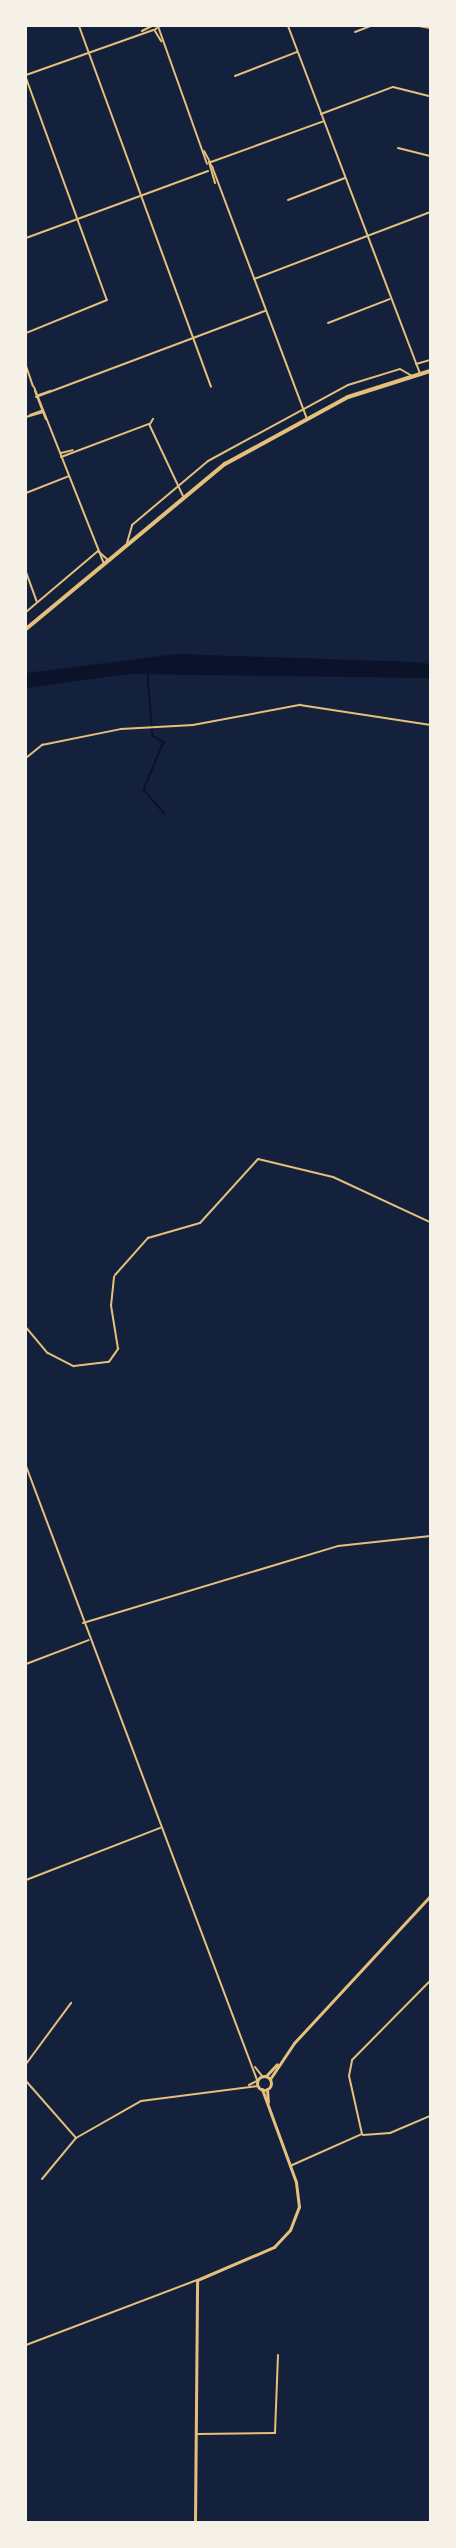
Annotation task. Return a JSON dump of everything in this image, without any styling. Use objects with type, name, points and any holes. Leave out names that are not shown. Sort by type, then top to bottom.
[{"type":"main road","points":[[26,629],[183,496],[225,464],[348,397],[430,370]]},
{"type":"street","points":[[79,26],[196,337],[211,387]]},
{"type":"street","points":[[288,26],[420,374]]},
{"type":"street","points":[[355,32],[371,26]]},
{"type":"street","points":[[419,26],[430,28]]},
{"type":"street","points":[[107,302],[26,77],[157,27],[201,146],[207,169],[218,188]]},
{"type":"street","points":[[235,75],[297,52]]},
{"type":"street","points":[[321,114],[393,87],[430,96]]},
{"type":"street","points":[[207,169],[211,162],[324,121]]},
{"type":"street","points":[[201,146],[211,162],[218,188],[301,409],[307,419]]},
{"type":"street","points":[[398,148],[430,156]]},
{"type":"street","points":[[26,238],[213,168],[226,158]]},
{"type":"street","points":[[288,200],[345,178]]},
{"type":"street","points":[[253,279],[429,212],[430,218]]},
{"type":"street","points":[[328,323],[391,299]]},
{"type":"street","points":[[26,334],[107,302],[112,304]]},
{"type":"street","points":[[38,396],[265,311]]},
{"type":"street","points":[[416,364],[430,360]]},
{"type":"street","points":[[26,366],[98,551],[106,562]]},
{"type":"street","points":[[128,543],[132,525],[208,461],[301,409],[400,369],[412,376]]},
{"type":"street","points":[[27,417],[43,411]]},
{"type":"street","points":[[60,455],[150,424],[153,418]]},
{"type":"street","points":[[150,424],[177,488],[183,496]]},
{"type":"street","points":[[26,493],[69,476]]},
{"type":"street","points":[[26,612],[98,551]]},
{"type":"street","points":[[26,572],[37,602]]},
{"type":"street","points":[[115,1275],[148,1238],[200,1223],[258,1160],[333,1177],[430,1222]]},
{"type":"street","points":[[26,1466],[89,1640],[253,2065],[257,2082],[269,2105],[299,2199],[290,2230],[268,2250],[197,2280],[26,2345]]},
{"type":"street","points":[[83,1623],[346,1544],[430,1536]]},
{"type":"street","points":[[26,1664],[89,1640]]},
{"type":"street","points":[[26,1880],[161,1827]]},
{"type":"street","points":[[42,2179],[76,2138],[141,2101],[246,2086],[257,2082],[281,2061],[430,1896]]},
{"type":"street","points":[[362,2134],[349,2076],[352,2060],[430,1982]]},
{"type":"street","points":[[26,2064],[71,2003]]},
{"type":"street","points":[[269,2105],[267,2089],[281,2061]]},
{"type":"street","points":[[253,2065],[270,2079]]},
{"type":"street","points":[[26,2081],[76,2138]]},
{"type":"street","points":[[262,2090],[267,2089]]},
{"type":"street","points":[[290,2166],[362,2134],[390,2133],[430,2116]]},
{"type":"street","points":[[195,2523],[198,2434],[197,2280]]},
{"type":"street","points":[[198,2434],[275,2433],[278,2355]]},
{"type":"path","points":[[26,758],[42,745],[149,726],[193,725],[300,705],[430,725]]},
{"type":"path","points":[[26,1327],[48,1353],[74,1366],[109,1362],[118,1349],[111,1306],[115,1275]]},
{"type":"water","points":[[177,654],[416,662],[430,664],[430,678],[129,674],[26,688],[26,673]]},
{"type":"waterway","points":[[148,675],[153,736],[164,742],[144,790],[165,814]]}]
